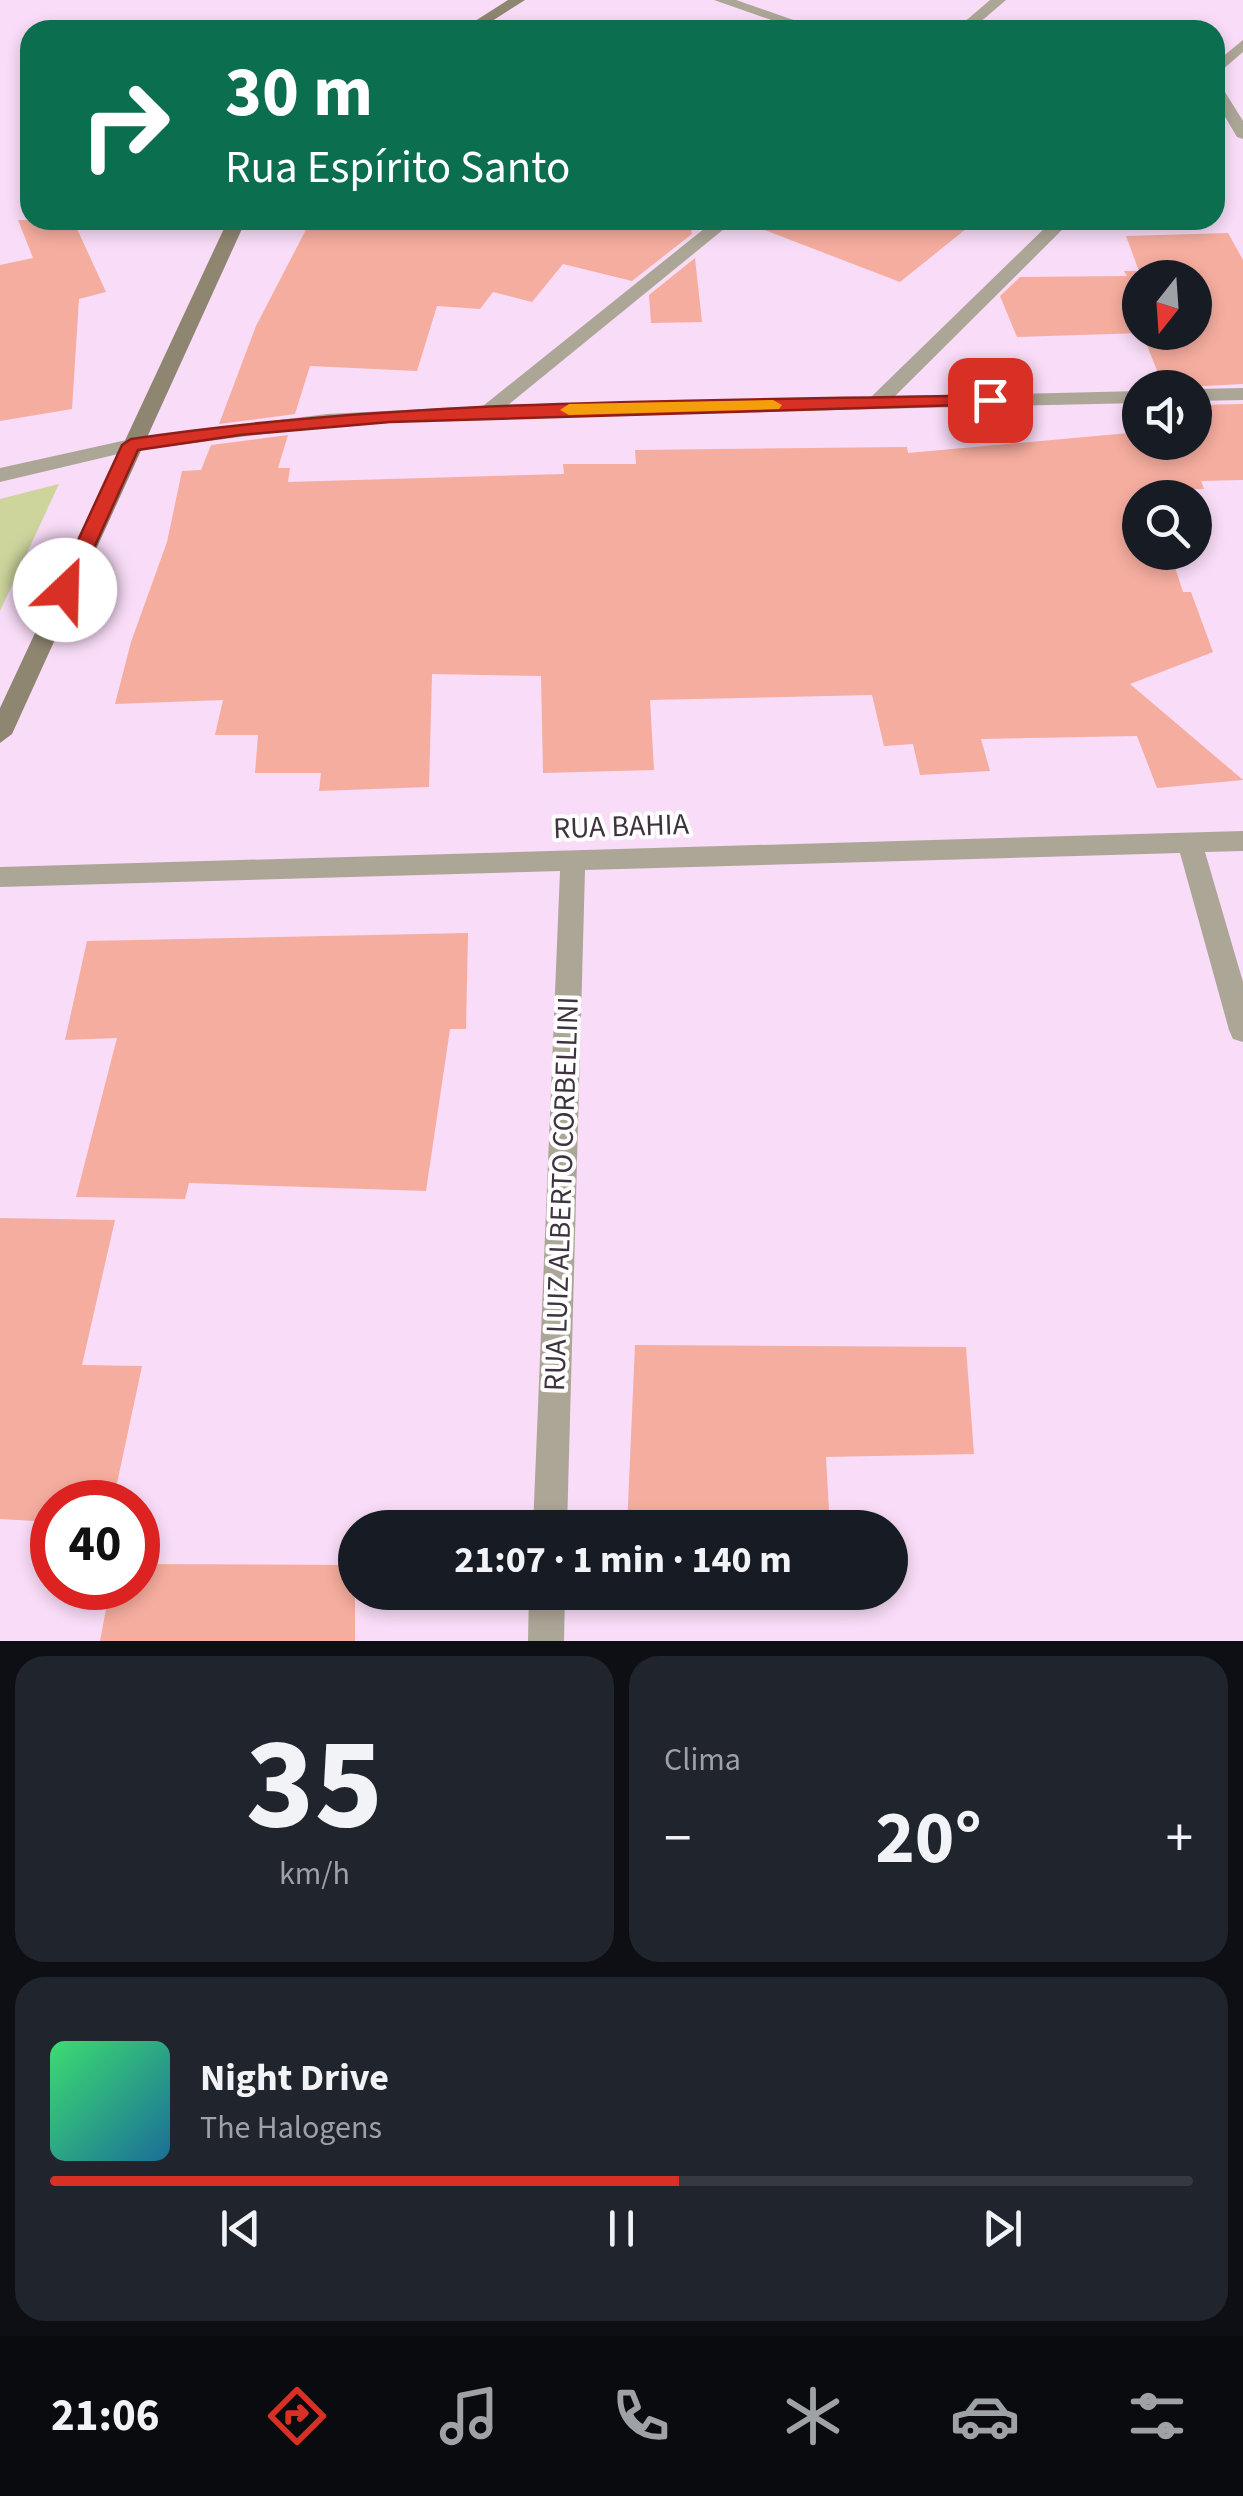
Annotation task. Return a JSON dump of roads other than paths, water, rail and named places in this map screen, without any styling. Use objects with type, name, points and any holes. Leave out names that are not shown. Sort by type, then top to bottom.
[{"type":"street","points":[[485,20],[518,0]]},
{"type":"street","points":[[721,0],[784,20]]},
{"type":"street","points":[[975,20],[1000,0]]},
{"type":"street","points":[[1225,62],[1243,44]]},
{"type":"street","points":[[1225,104],[1243,134]]},
{"type":"street","points":[[0,734],[232,230]]},
{"type":"street","points":[[488,412],[714,230]]},
{"type":"street","points":[[876,403],[1053,230]]},
{"type":"street","points":[[1212,395],[1243,394]]},
{"type":"street","points":[[0,475],[131,445],[327,420],[488,412],[1122,397]]},
{"type":"street","name":"RUA BAHIA","points":[[0,877],[1243,841]]},
{"type":"street","points":[[1190,842],[1243,1030]]},
{"type":"street","name":"RUA LUIZ ALBERTO CORBELLINI","points":[[551,1510],[573,860]]},
{"type":"street","points":[[546,1641],[547,1610]]}]
